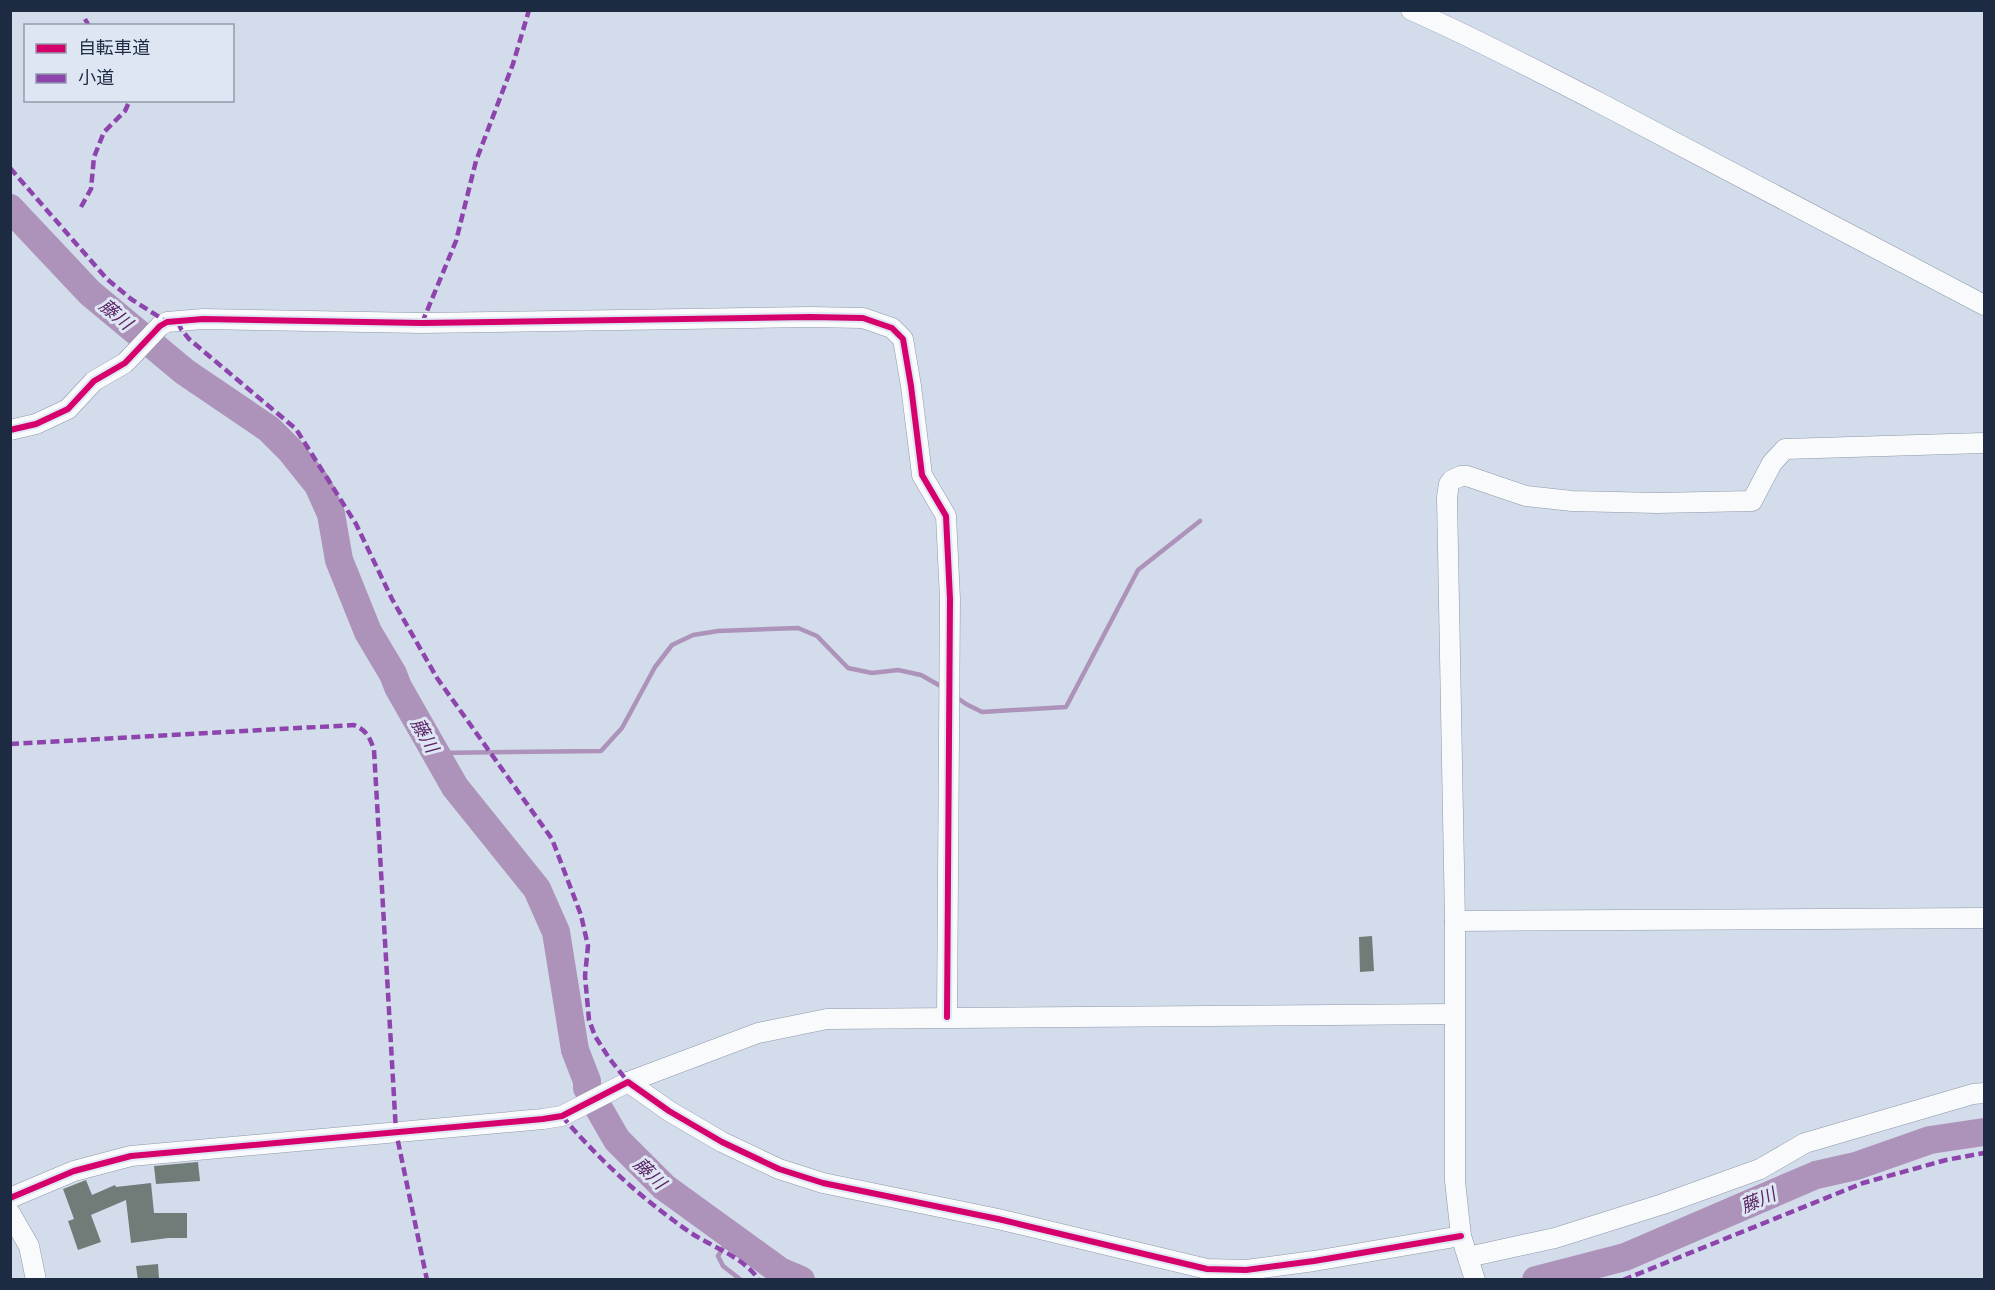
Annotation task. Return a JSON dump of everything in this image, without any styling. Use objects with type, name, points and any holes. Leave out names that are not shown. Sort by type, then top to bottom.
[{"type":"street","points":[[1411,10],[1539,72],[1716,163],[1846,234],[1984,305]]},
{"type":"street","points":[[10,430],[36,424],[68,409],[94,381],[125,363],[160,326],[167,322],[203,319],[422,323],[810,317],[863,318],[892,328],[903,339],[912,386],[922,475],[946,516],[950,599],[947,1017]]},
{"type":"street","points":[[1984,442],[1785,449],[1772,463],[1752,501],[1657,503],[1572,501],[1526,496],[1473,476],[1461,476],[1449,484],[1447,497],[1455,921],[1455,1181],[1461,1236],[1471,1268],[1653,1207],[1760,1168],[1805,1143],[1973,1094],[1984,1093]]},
{"type":"street","points":[[1455,921],[1984,918]]},
{"type":"street","points":[[10,1198],[74,1171],[131,1156],[562,1116],[628,1082],[758,1033],[813,1020],[1454,1014]]},
{"type":"street","points":[[628,1082],[669,1111],[722,1142],[779,1169],[823,1183],[998,1219],[1207,1269],[1246,1270],[1461,1236]]},
{"type":"street","points":[[10,1213],[29,1246],[36,1280]]},
{"type":"building","points":[[1372,936],[1374,971],[1360,972],[1359,937]]},
{"type":"building","points":[[198,1162],[200,1181],[156,1184],[154,1166]]},
{"type":"building","points":[[86,1180],[92,1195],[115,1185],[116,1187],[151,1183],[154,1213],[187,1213],[187,1238],[131,1243],[126,1200],[91,1215],[101,1242],[78,1250],[68,1221],[74,1219],[63,1189]]},
{"type":"building","points":[[158,1264],[159,1278],[138,1280],[136,1266]]},
{"type":"waterway","name":"藤川","points":[[10,208],[90,293],[185,372],[269,429],[290,450],[318,485],[331,514],[339,560],[368,632],[455,787],[537,889],[556,932],[575,1050],[587,1081],[587,1088],[617,1140],[664,1187],[780,1271],[801,1280]]},
{"type":"waterway","points":[[956,697],[982,712],[1066,707],[1138,570],[1200,521]]},
{"type":"waterway","points":[[435,753],[601,751],[622,728],[655,667],[672,645],[693,635],[718,631],[798,628],[817,636],[848,668],[872,673],[898,670],[921,675],[944,688]]},
{"type":"waterway","name":"藤川","points":[[1536,1280],[1625,1257],[1816,1175],[1856,1166],[1930,1140],[1984,1132]]},
{"type":"waterway","points":[[731,1235],[718,1256],[723,1266],[741,1280]]},
{"type":"marked path","points":[[422,323],[456,241],[476,161],[513,64],[529,10]]},
{"type":"marked path","points":[[85,19],[88,24]]},
{"type":"marked path","points":[[81,207],[91,189],[94,157],[104,132],[125,111],[129,102]]},
{"type":"marked path","points":[[10,168],[107,279],[131,299],[167,322]]},
{"type":"marked path","points":[[178,322],[189,339],[296,429],[356,524],[392,599],[437,678],[552,839],[581,915],[588,946],[585,976],[589,1020],[595,1036],[628,1082]]},
{"type":"marked path","points":[[10,744],[354,725],[367,734],[374,750],[396,1132],[427,1280]]},
{"type":"marked path","points":[[562,1116],[600,1158],[628,1184],[688,1231],[741,1262],[759,1280]]},
{"type":"marked path","points":[[1623,1280],[1863,1183],[1946,1160],[1984,1153]]},
{"type":"cycle path","points":[[10,430],[36,424],[68,409],[94,381],[125,363],[160,326],[167,322],[203,319],[422,323],[810,317],[863,318],[892,328],[903,339],[922,475],[946,516],[950,599],[947,1017]]},
{"type":"cycle path","points":[[10,1198],[74,1171],[131,1156],[562,1116],[628,1082],[669,1111],[722,1142],[779,1169],[823,1183],[998,1219],[1207,1269],[1246,1270],[1461,1236]]}]
